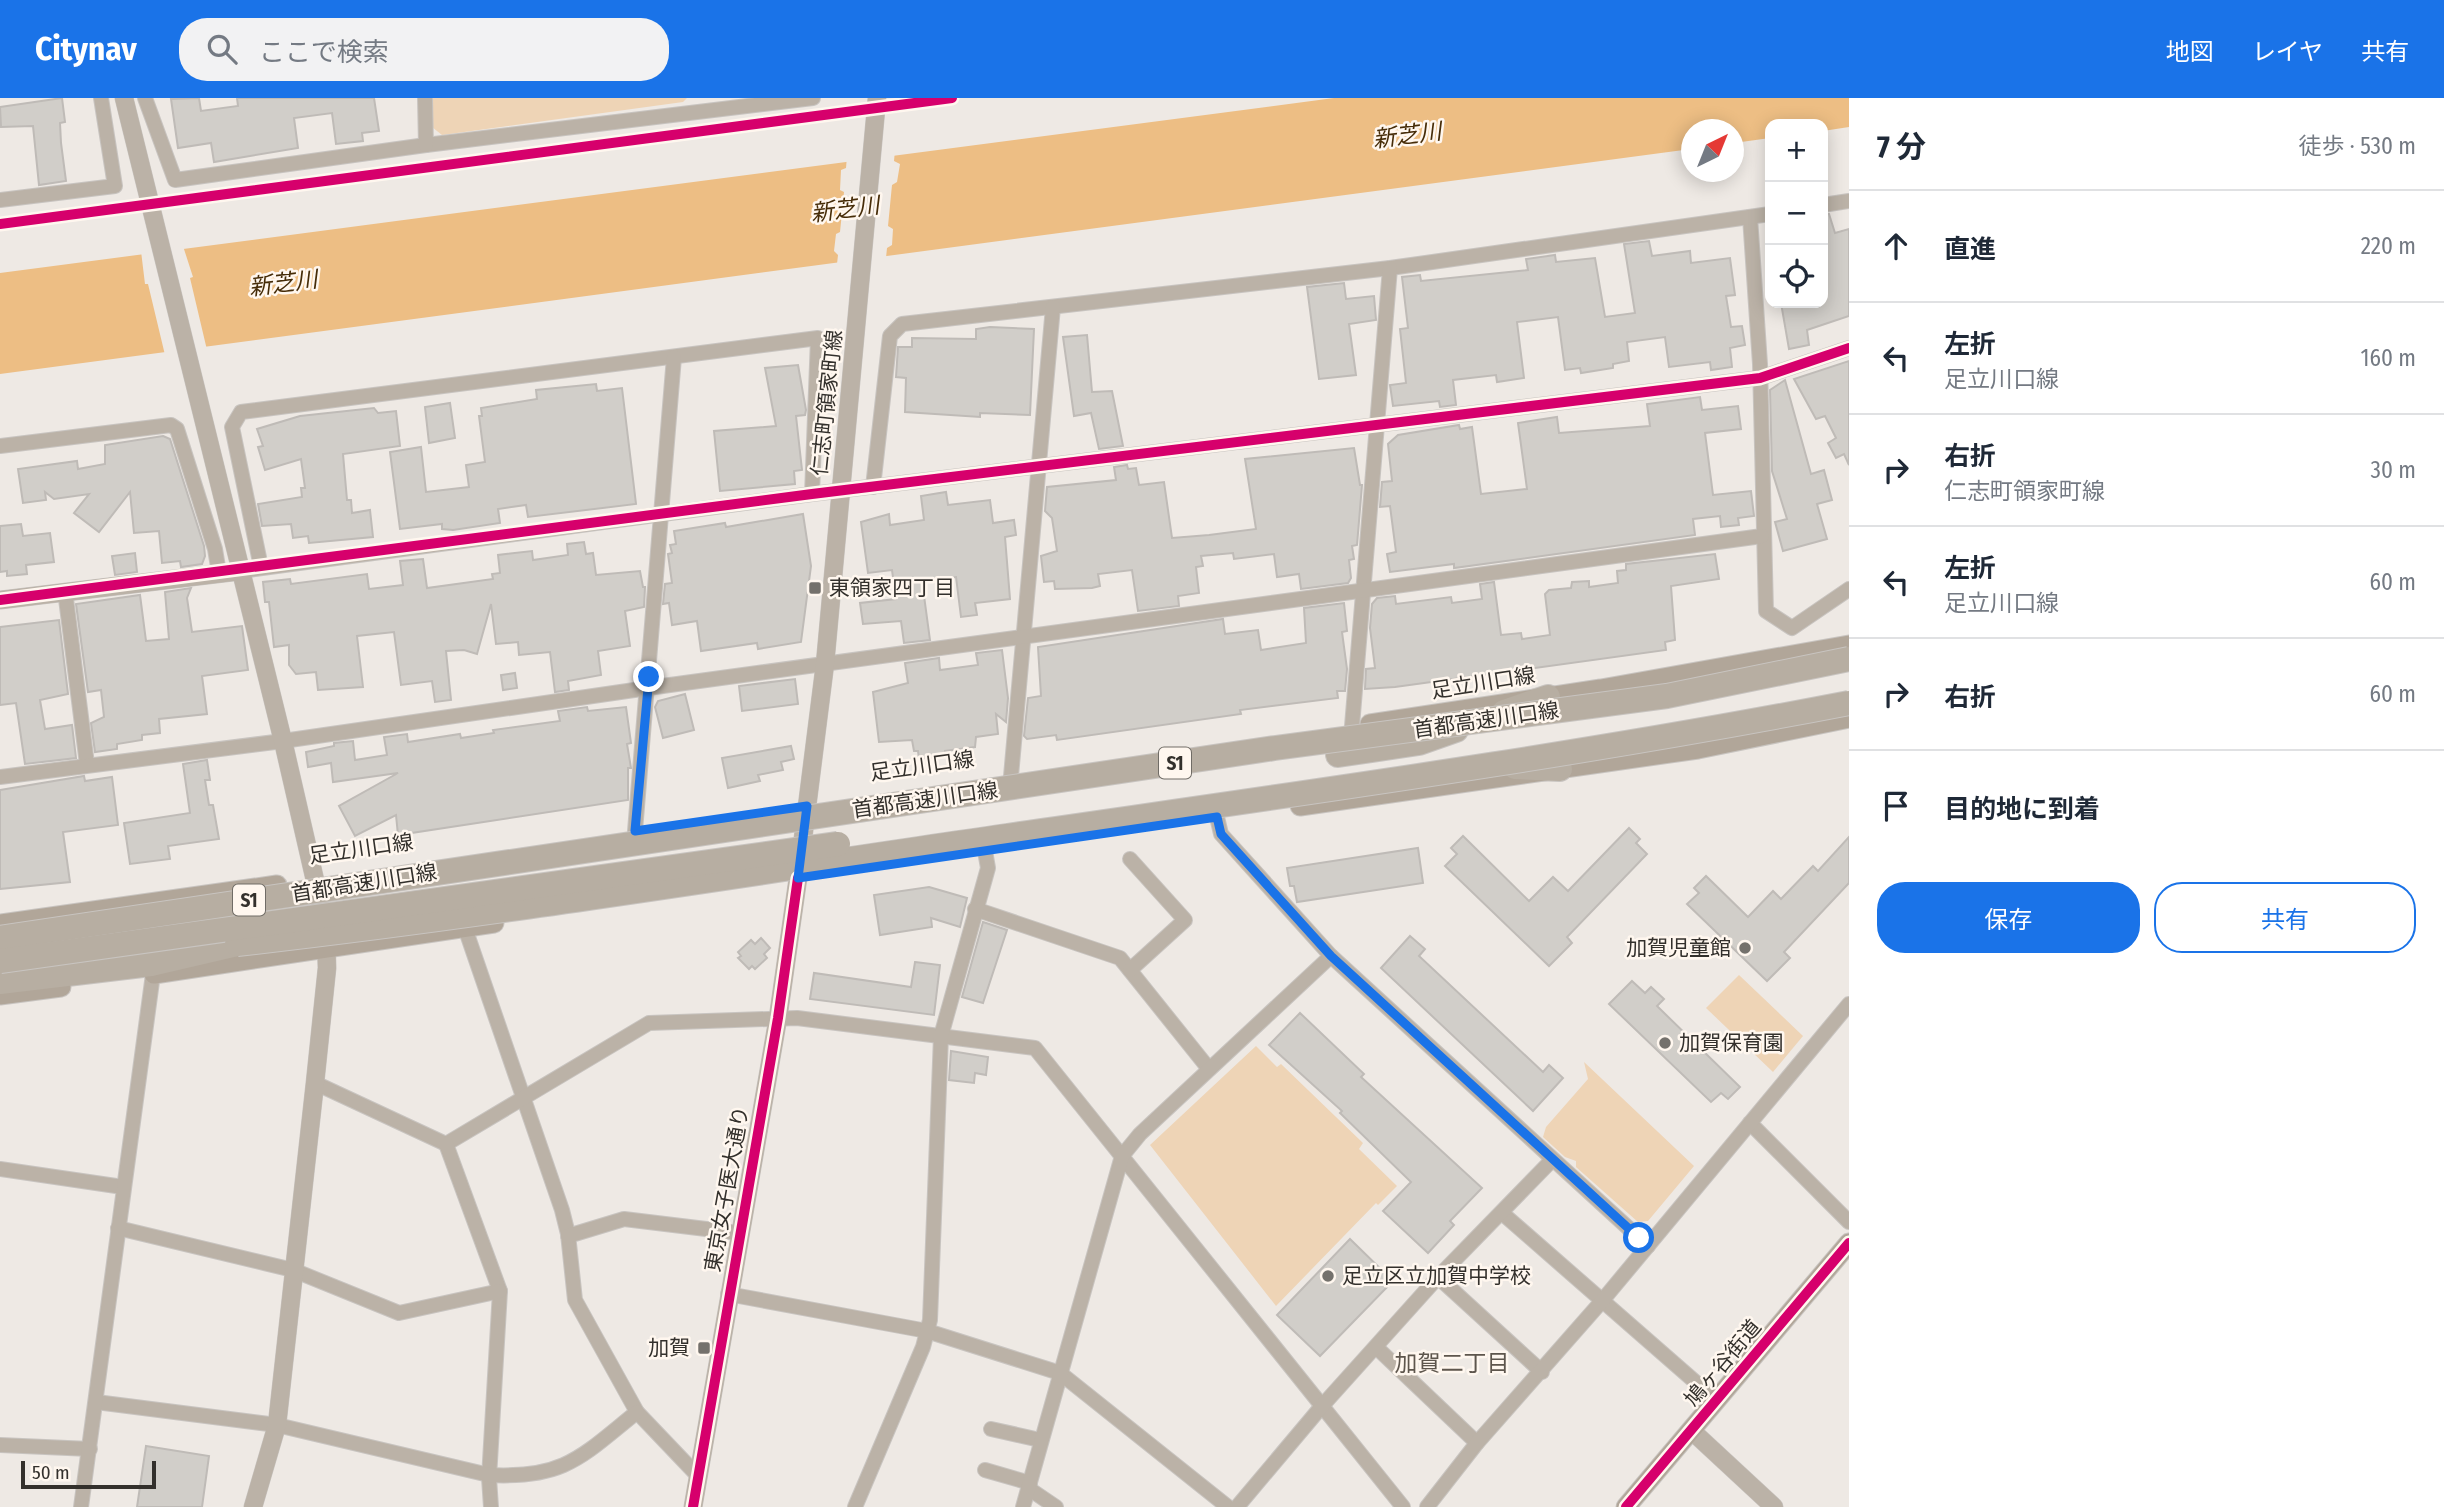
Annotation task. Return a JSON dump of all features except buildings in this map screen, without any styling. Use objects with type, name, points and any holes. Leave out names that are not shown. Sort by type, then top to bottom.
[{"type":"highway","name":"首都高速川口線","points":[[0,938],[1288,747],[1667,696],[1849,659]]},
{"type":"highway","name":"S1","points":[[499,862],[603,858],[1339,766],[1419,743],[1548,696]]},
{"type":"highway","name":"首都高速川口線","points":[[0,964],[237,944],[443,919],[1282,799],[1655,741],[1849,703]]},
{"type":"highway","points":[[0,964],[1339,766],[1426,765],[1560,769]]},
{"type":"highway","name":"S1","points":[[0,982],[151,964],[237,944]]},
{"type":"main road","name":"足立川口線","points":[[0,924],[1352,726],[1849,645]]},
{"type":"main road","points":[[0,995],[1698,749],[1849,718]]},
{"type":"main road","name":"鳩ヶ谷街道","points":[[1626,1507],[1849,1243]]},
{"type":"street","points":[[0,200],[115,186],[101,98]]},
{"type":"street","points":[[124,98],[283,741],[316,879],[328,948],[277,1426],[253,1507]]},
{"type":"street","points":[[145,98],[175,180],[697,104],[813,98]]},
{"type":"street","points":[[425,98],[426,145]]},
{"type":"street","name":"仁志町領家町線","points":[[798,878],[825,664],[877,98]]},
{"type":"street","points":[[1828,204],[1849,201]]},
{"type":"street","points":[[873,487],[890,336],[902,324],[1390,268],[1765,215]]},
{"type":"street","points":[[1750,217],[1760,378],[1766,611],[1792,628],[1849,589]]},
{"type":"street","points":[[1352,726],[1390,268]]},
{"type":"street","points":[[1011,776],[1053,307]]},
{"type":"street","points":[[261,567],[232,427],[241,412],[818,338],[812,494]]},
{"type":"street","points":[[0,600],[241,571],[812,494],[1760,378],[1849,348]]},
{"type":"street","points":[[635,831],[674,357]]},
{"type":"street","points":[[0,446],[171,425],[177,429],[219,572]]},
{"type":"street","points":[[0,777],[283,741],[648,688],[1762,536]]},
{"type":"street","points":[[65,591],[87,764]]},
{"type":"street","points":[[1217,817],[1221,834],[1331,956],[1648,1246]]},
{"type":"street","points":[[855,1507],[923,1347],[930,1320],[941,1036],[988,868],[985,851]]},
{"type":"street","points":[[1130,859],[1185,920],[1130,970]]},
{"type":"street","name":"東京女子医大通り","points":[[693,1507],[778,1018],[798,878]]},
{"type":"street","points":[[975,909],[1120,958],[1209,1069]]},
{"type":"street","points":[[465,928],[568,1236],[575,1300],[637,1412],[698,1476]]},
{"type":"street","points":[[1023,1507],[1122,1156],[1131,1144],[1209,1069],[1331,956]]},
{"type":"street","points":[[81,1507],[153,974]]},
{"type":"street","points":[[1427,1507],[1477,1443],[1542,1372],[1849,1004]]},
{"type":"street","points":[[446,1144],[649,1023],[778,1018],[1034,1048],[1402,1507]]},
{"type":"street","points":[[315,1083],[446,1144],[500,1291],[489,1475],[491,1507]]},
{"type":"street","points":[[1750,1123],[1849,1222]]},
{"type":"street","points":[[1237,1507],[1322,1406],[1438,1277],[1552,1160]]},
{"type":"street","points":[[0,1169],[124,1188]]},
{"type":"street","points":[[1502,1213],[1716,1400]]},
{"type":"street","points":[[568,1236],[624,1219],[739,1233]]},
{"type":"street","points":[[118,1228],[293,1270],[399,1312],[500,1291]]},
{"type":"street","points":[[1438,1277],[1542,1372]]},
{"type":"street","points":[[728,1294],[927,1331],[1060,1373],[1228,1507]]},
{"type":"street","points":[[1376,1347],[1477,1443]]},
{"type":"street","points":[[96,1402],[277,1426],[489,1475],[514,1477],[559,1469],[573,1463],[637,1412]]},
{"type":"street","points":[[991,1429],[1040,1440]]},
{"type":"street","points":[[1691,1430],[1774,1507]]},
{"type":"street","points":[[0,1445],[90,1449]]},
{"type":"street","points":[[985,1470],[1029,1485],[1056,1507]]},
{"type":"shaded area","points":[[433,98],[687,98],[683,102],[442,135],[432,127]]},
{"type":"shaded area","points":[[1739,975],[1803,1036],[1773,1072],[1706,1008]]},
{"type":"shaded area","points":[[1256,1046],[1277,1067],[1281,1064],[1363,1143],[1359,1149],[1397,1186],[1378,1205],[1376,1203],[1276,1306],[1150,1145]]},
{"type":"shaded area","points":[[1584,1062],[1694,1166],[1648,1221],[1638,1222],[1576,1167],[1576,1161],[1565,1157],[1543,1137],[1546,1127],[1588,1079]]},
{"type":"water","name":"新芝川","points":[[1334,98],[1849,98],[1849,127],[1828,130],[1828,119],[1765,119],[1765,139],[1744,142],[1744,119],[1681,119],[1681,150],[0,374],[0,273]]},
{"type":"pier","points":[[895,150],[894,161],[900,164],[897,182],[892,185],[888,226],[893,229],[892,245],[887,248],[886,258],[837,264],[838,255],[834,251],[836,234],[840,232],[844,192],[840,190],[841,170],[846,168],[847,156]]},
{"type":"pier","points":[[183,246],[193,277],[190,278],[207,350],[165,355],[148,284],[145,284],[141,251]]},
{"type":"cycle path","points":[[0,224],[952,98]]},
{"type":"cycle path","points":[[0,600],[812,494],[1760,378],[1849,348]]},
{"type":"cycle path","points":[[693,1507],[778,1018],[798,878]]},
{"type":"cycle path","points":[[1626,1507],[1849,1243]]},
{"type":"place","name":"東領家四丁目","points":[[815,588]]},
{"type":"place","name":"加賀児童館","points":[[1745,948]]},
{"type":"place","name":"加賀保育園","points":[[1665,1043]]},
{"type":"place","name":"足立区立加賀中学校","points":[[1328,1276]]},
{"type":"place","name":"加賀","points":[[704,1348]]},
{"type":"district","name":"加賀二丁目","points":[[1452,1363]]},
{"type":"route","points":[[649,677],[635,831],[807,806],[798,878],[1217,817],[1221,834],[1331,956],[1639,1238]]}]
